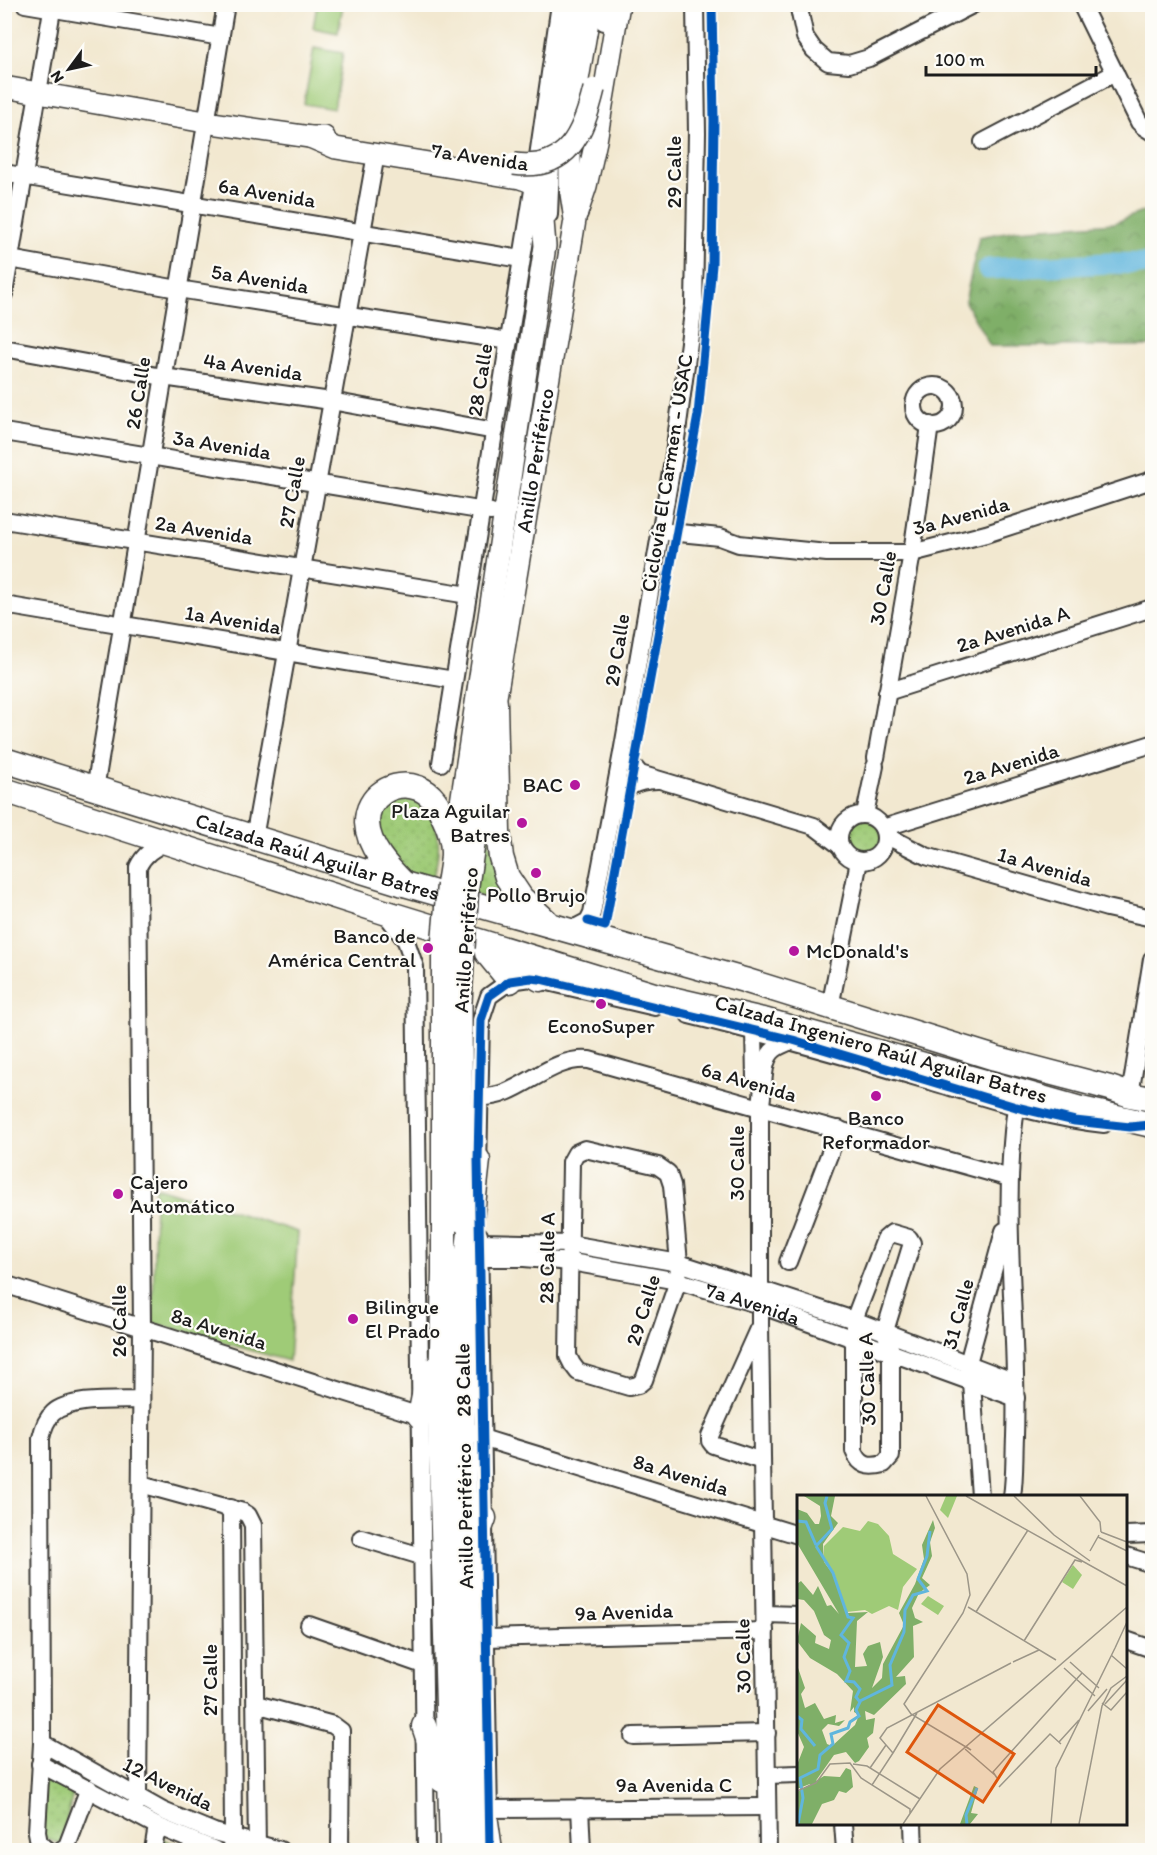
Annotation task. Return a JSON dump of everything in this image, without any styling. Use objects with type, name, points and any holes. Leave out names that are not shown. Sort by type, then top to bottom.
[{"type":"highway","points":[[495,703],[498,832],[501,857],[507,877],[521,898],[559,928]]},
{"type":"highway","name":"Calzada Raúl Aguilar Batres","points":[[4,760],[404,884],[744,980],[995,1058],[1141,1097]]},
{"type":"highway","points":[[404,884],[387,867],[377,852],[367,823],[369,808],[376,797],[389,788],[404,784],[419,788],[434,799],[448,826],[453,853]]},
{"type":"highway","name":"Calzada Raúl Aguilar Batres","points":[[4,790],[384,912],[459,942],[766,1021],[1081,1109],[1151,1125]]},
{"type":"highway","name":"Anillo Periférico","points":[[452,1851],[440,1421],[444,1274],[459,942],[458,885],[453,853]]},
{"type":"highway","points":[[459,942],[508,958],[540,979]]},
{"type":"highway","points":[[459,942],[493,958],[510,981]]},
{"type":"highway","points":[[945,1072],[1009,1104]]},
{"type":"highway","points":[[463,1295],[478,1160]]},
{"type":"highway","points":[[420,1416],[426,1394],[438,1299],[444,1274]]},
{"type":"highway","name":"Anillo Periférico","points":[[463,1295],[462,1408],[472,1851]]},
{"type":"highway","points":[[466,1565],[484,1518]]},
{"type":"highway","points":[[469,1701],[490,1851]]},
{"type":"highway","points":[[424,1726],[450,1806]]},
{"type":"main road","name":"Anillo Periférico","points":[[458,885],[495,703],[574,219],[570,188],[570,126],[591,4]]},
{"type":"main road","points":[[574,219],[586,186],[596,141],[619,4]]},
{"type":"main road","name":"7a Avenida","points":[[4,87],[205,122],[310,137],[342,136],[530,166],[544,164],[555,158],[572,144],[581,131],[594,89],[606,10]]},
{"type":"main road","name":"7a Avenida","points":[[310,137],[336,148],[520,178],[534,184],[541,196],[545,246]]},
{"type":"main road","name":"Anillo Periférico","points":[[453,853],[545,246]]},
{"type":"main road","name":"Anillo Periférico","points":[[459,942],[463,1295]]},
{"type":"street","points":[[25,4],[221,37]]},
{"type":"street","name":"26 Calle","points":[[95,789],[226,4]]},
{"type":"street","name":"28 Calle","points":[[441,763],[534,184],[560,4]]},
{"type":"street","name":"Anillo Periférico","points":[[545,246],[551,201],[552,138],[574,4]]},
{"type":"street","name":"29 Calle","points":[[559,928],[584,924],[591,917],[674,454],[694,305],[697,143],[695,4]]},
{"type":"street","points":[[798,4],[806,38],[814,50],[828,62],[849,64],[868,58],[954,9],[974,4]]},
{"type":"street","points":[[1081,4],[1139,122],[1152,132]]},
{"type":"street","points":[[4,294],[7,259],[39,92],[52,7]]},
{"type":"street","points":[[983,142],[1115,73]]},
{"type":"street","name":"27 Calle","points":[[254,838],[376,154]]},
{"type":"street","name":"6a Avenida","points":[[4,173],[361,231],[521,260]]},
{"type":"street","name":"5a Avenida","points":[[7,259],[178,289],[509,341]]},
{"type":"street","name":"4a Avenida","points":[[4,348],[163,377],[331,401],[495,431]]},
{"type":"street","name":"30 Calle","points":[[865,814],[912,553],[930,425]]},
{"type":"street","name":"3a Avenida","points":[[4,432],[504,514]]},
{"type":"street","name":"3a Avenida","points":[[659,536],[720,537],[739,544],[827,553],[912,553],[986,534],[1152,480]]},
{"type":"street","name":"2a Avenida","points":[[4,520],[468,595]]},
{"type":"street","name":"1a Avenida","points":[[4,605],[454,680]]},
{"type":"street","name":"2a Avenida A","points":[[887,692],[1152,608]]},
{"type":"street","name":"2a Avenida","points":[[884,831],[1152,744]]},
{"type":"street","points":[[622,753],[640,774],[814,826],[839,845],[847,856],[866,860]]},
{"type":"street","points":[[606,836],[614,822],[624,791],[642,781],[661,780]]},
{"type":"street","points":[[814,826],[844,822],[854,816],[865,814],[872,817],[884,831],[883,848],[866,860],[830,1007]]},
{"type":"street","points":[[839,845],[839,832],[844,822]]},
{"type":"street","name":"1a Avenida","points":[[884,831],[926,856]]},
{"type":"street","name":"26 Calle","points":[[136,1805],[142,1328],[138,867],[143,858],[155,847],[166,842]]},
{"type":"street","name":"1a Avenida","points":[[866,860],[892,854],[926,856],[1107,908],[1152,918]]},
{"type":"street","name":"28 Calle","points":[[384,912],[406,940],[415,967],[426,1851]]},
{"type":"street","points":[[1141,1097],[1152,959]]},
{"type":"street","points":[[510,981],[540,979]]},
{"type":"street","name":"Calzada Ingeniero Raúl Aguilar Batres","points":[[540,979],[792,1040],[1009,1104],[1075,1121],[1130,1126],[1151,1125]]},
{"type":"street","name":"28 Calle","points":[[490,1851],[478,1160],[481,1020],[489,996],[510,981]]},
{"type":"street","name":"30 Calle","points":[[754,1031],[756,1095],[760,1109],[760,1324],[768,1851]]},
{"type":"street","name":"30 Calle","points":[[760,1109],[764,1096],[765,1062],[776,1048],[792,1040]]},
{"type":"street","name":"6a Avenida","points":[[480,1097],[500,1094],[563,1062],[577,1059],[589,1060],[1010,1179]]},
{"type":"street","name":"31 Calle","points":[[1009,1104],[1008,1216],[1016,1390],[1012,1495]]},
{"type":"street","points":[[788,1262],[839,1129]]},
{"type":"street","name":"29 Calle","points":[[576,1153],[585,1149],[658,1166],[668,1173],[672,1185],[679,1263],[678,1281],[644,1380],[638,1385]]},
{"type":"street","name":"28 Calle A","points":[[576,1153],[571,1162],[568,1356],[578,1372],[629,1387],[638,1385]]},
{"type":"street","name":"31 Calle","points":[[980,1495],[972,1383],[968,1363],[1008,1216]]},
{"type":"street","name":"30 Calle A","points":[[892,1233],[909,1238],[912,1244],[885,1331],[891,1351],[891,1456],[884,1464],[867,1466],[860,1462],[854,1451],[854,1320],[885,1239],[892,1233]]},
{"type":"street","name":"7a Avenida","points":[[479,1250],[570,1244],[679,1263],[885,1331],[968,1363],[1016,1390]]},
{"type":"street","name":"7a Avenida","points":[[479,1250],[524,1258],[570,1262],[678,1281],[760,1305],[891,1351],[972,1383],[1016,1390]]},
{"type":"street","name":"8a Avenida","points":[[4,1284],[420,1416]]},
{"type":"street","name":"30 Calle","points":[[760,1324],[710,1436],[710,1441],[713,1445],[762,1461]]},
{"type":"street","points":[[48,1851],[39,1843],[37,1832],[42,1743],[40,1438],[48,1419],[54,1412],[71,1404],[141,1400]]},
{"type":"street","points":[[462,1408],[469,1422],[482,1438]]},
{"type":"street","name":"8a Avenida","points":[[482,1438],[797,1535]]},
{"type":"street","points":[[141,1484],[231,1508],[248,1515],[253,1525],[257,1848]]},
{"type":"street","name":"27 Calle","points":[[231,1508],[231,1844]]},
{"type":"street","points":[[1127,1534],[1152,1534]]},
{"type":"street","points":[[361,1538],[422,1556]]},
{"type":"street","points":[[1127,1557],[1152,1564]]},
{"type":"street","name":"9a Avenida","points":[[485,1638],[765,1622],[797,1615]]},
{"type":"street","points":[[309,1624],[423,1665]]},
{"type":"street","points":[[1127,1641],[1152,1649]]},
{"type":"street","points":[[256,1704],[338,1728],[341,1731],[340,1851]]},
{"type":"street","points":[[633,1736],[767,1733]]},
{"type":"street","name":"12 Avenida","points":[[42,1743],[136,1805],[157,1826],[212,1850]]},
{"type":"street","name":"12 Avenida","points":[[40,1764],[89,1788],[136,1805],[163,1811],[231,1844],[280,1851]]},
{"type":"street","points":[[767,1774],[797,1774]]},
{"type":"street","points":[[64,1849],[89,1788]]},
{"type":"street","name":"9a Avenida C","points":[[488,1809],[767,1807]]},
{"type":"street","points":[[580,1808],[582,1851]]},
{"type":"street","points":[[843,1825],[844,1851]]},
{"type":"street","points":[[913,1825],[914,1851]]},
{"type":"street","points":[[153,1851],[157,1826]]},
{"type":"green space","points":[[317,5],[343,5],[338,33],[313,28]]},
{"type":"green space","points":[[314,48],[343,53],[334,109],[304,104]]},
{"type":"green space","points":[[1152,208],[1152,346],[990,346],[965,302],[979,237],[1017,230],[1114,223]]},
{"type":"green space","points":[[491,742],[489,842],[530,912],[472,894]]},
{"type":"green space","points":[[405,793],[419,802],[435,822],[439,844],[433,885],[409,880],[374,827],[379,805]]},
{"type":"green space","points":[[862,818],[876,824],[882,838],[876,852],[862,858],[848,852],[842,838],[848,824]]},
{"type":"green space","points":[[155,1187],[298,1232],[289,1361],[153,1323]]},
{"type":"green space","points":[[41,1765],[75,1785],[61,1844],[41,1836]]},
{"type":"green space","points":[[161,1838],[190,1850],[159,1850]]},
{"type":"waterway","points":[[988,269],[1109,263],[1152,264]]},
{"type":"cycle path","name":"Ciclovía El Carmen - USAC","points":[[588,921],[605,926],[698,415],[712,265],[714,121],[712,4]]},
{"type":"cycle path","points":[[490,1850],[478,1160],[481,1020],[489,996],[510,981],[540,979],[793,1040],[1016,1107],[1075,1121],[1130,1127],[1150,1125]]},
{"type":"place","name":"BAC","points":[[575,785]]},
{"type":"place","name":"Plaza Aguilar Batres","points":[[522,823]]},
{"type":"place","name":"Pollo Brujo","points":[[536,873]]},
{"type":"place","name":"Banco de América Central","points":[[428,948]]},
{"type":"place","name":"McDonald's","points":[[794,951]]},
{"type":"place","name":"EconoSuper","points":[[601,1004]]},
{"type":"place","name":"Banco Reformador","points":[[876,1096]]},
{"type":"place","name":"Cajero Automático","points":[[118,1194]]},
{"type":"place","name":"Bilingue El Prado","points":[[353,1319]]}]
